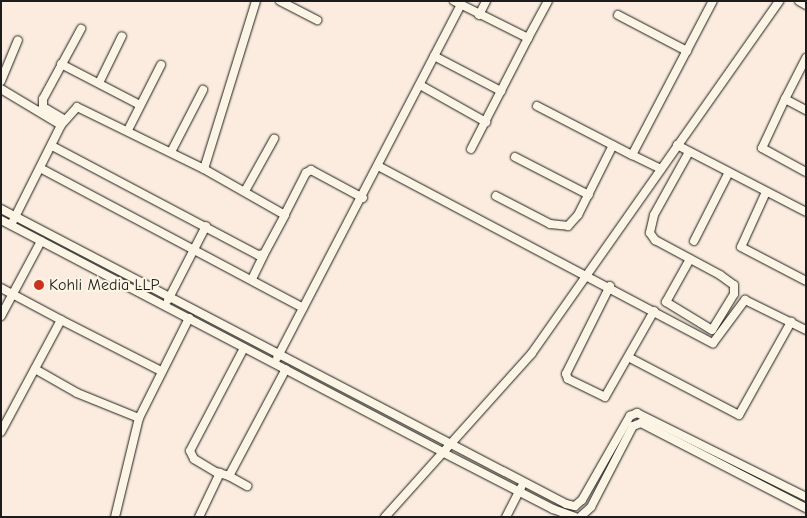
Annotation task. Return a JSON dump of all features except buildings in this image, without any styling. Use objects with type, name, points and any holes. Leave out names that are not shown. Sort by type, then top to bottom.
[{"type":"street","points":[[204,169],[256,1]]},
{"type":"street","points":[[280,1],[318,20]]},
{"type":"street","points":[[479,16],[486,1]]},
{"type":"street","points":[[472,149],[548,1]]},
{"type":"street","points":[[632,154],[713,1]]},
{"type":"street","points":[[385,517],[532,353],[589,275],[660,169],[779,1]]},
{"type":"street","points":[[799,1],[806,5]]},
{"type":"street","points":[[275,363],[363,198],[420,85],[458,3],[479,16],[528,38]]},
{"type":"street","points":[[618,15],[687,51]]},
{"type":"street","points":[[63,122],[42,104],[61,64],[81,30]]},
{"type":"street","points":[[99,83],[122,36]]},
{"type":"street","points":[[1,81],[18,40]]},
{"type":"street","points":[[434,56],[501,91]]},
{"type":"street","points":[[806,58],[804,68],[785,99],[762,148],[806,172]]},
{"type":"street","points":[[61,64],[140,106]]},
{"type":"street","points":[[128,130],[162,65]]},
{"type":"street","points":[[420,85],[486,122]]},
{"type":"street","points":[[1,89],[63,122]]},
{"type":"street","points":[[171,152],[203,90]]},
{"type":"street","points":[[785,99],[806,110]]},
{"type":"street","points":[[537,106],[660,169]]},
{"type":"street","points":[[11,225],[63,122],[74,108],[82,107],[204,169],[286,214]]},
{"type":"street","points":[[245,191],[274,139]]},
{"type":"street","points":[[496,196],[563,228],[572,223],[589,195],[612,144]]},
{"type":"street","points":[[677,145],[806,212]]},
{"type":"street","points":[[52,146],[263,256]]},
{"type":"street","points":[[690,152],[654,215],[650,233],[655,240],[690,259],[734,285],[734,294],[712,330],[666,302],[690,259]]},
{"type":"street","points":[[515,157],[589,195]]},
{"type":"street","points":[[378,166],[610,286],[713,343],[742,301],[806,330]]},
{"type":"street","points":[[40,168],[252,279],[303,308]]},
{"type":"street","points":[[252,279],[306,173],[311,170],[363,198]]},
{"type":"street","points":[[694,241],[730,172]]},
{"type":"street","points":[[766,192],[741,247],[806,281]]},
{"type":"street","points":[[1,209],[575,506],[578,517]]},
{"type":"street","points":[[1,220],[244,348],[286,368],[442,452],[519,491],[578,517]]},
{"type":"street","points":[[165,306],[206,226]]},
{"type":"street","points":[[1,316],[40,241]]},
{"type":"street","points":[[610,286],[566,378],[605,397],[630,358],[654,311]]},
{"type":"street","points":[[1,288],[162,371]]},
{"type":"street","points":[[115,517],[139,418],[189,318]]},
{"type":"street","points":[[1,432],[62,320]]},
{"type":"street","points":[[630,358],[739,415],[791,322]]},
{"type":"street","points":[[244,348],[190,451],[194,459],[247,486]]},
{"type":"street","points":[[229,476],[286,368]]},
{"type":"street","points":[[35,369],[70,389],[139,418]]},
{"type":"street","points":[[634,414],[641,413],[806,497]]},
{"type":"street","points":[[578,517],[591,508],[636,424],[634,414]]},
{"type":"street","points":[[575,506],[596,479],[634,414]]},
{"type":"street","points":[[636,424],[641,423],[806,508]]},
{"type":"street","points":[[199,517],[220,473]]},
{"type":"street","points":[[755,482],[759,473]]},
{"type":"street","points":[[506,517],[524,481]]},
{"type":"place","name":"Kohli Media LLP","points":[[39,285]]}]
